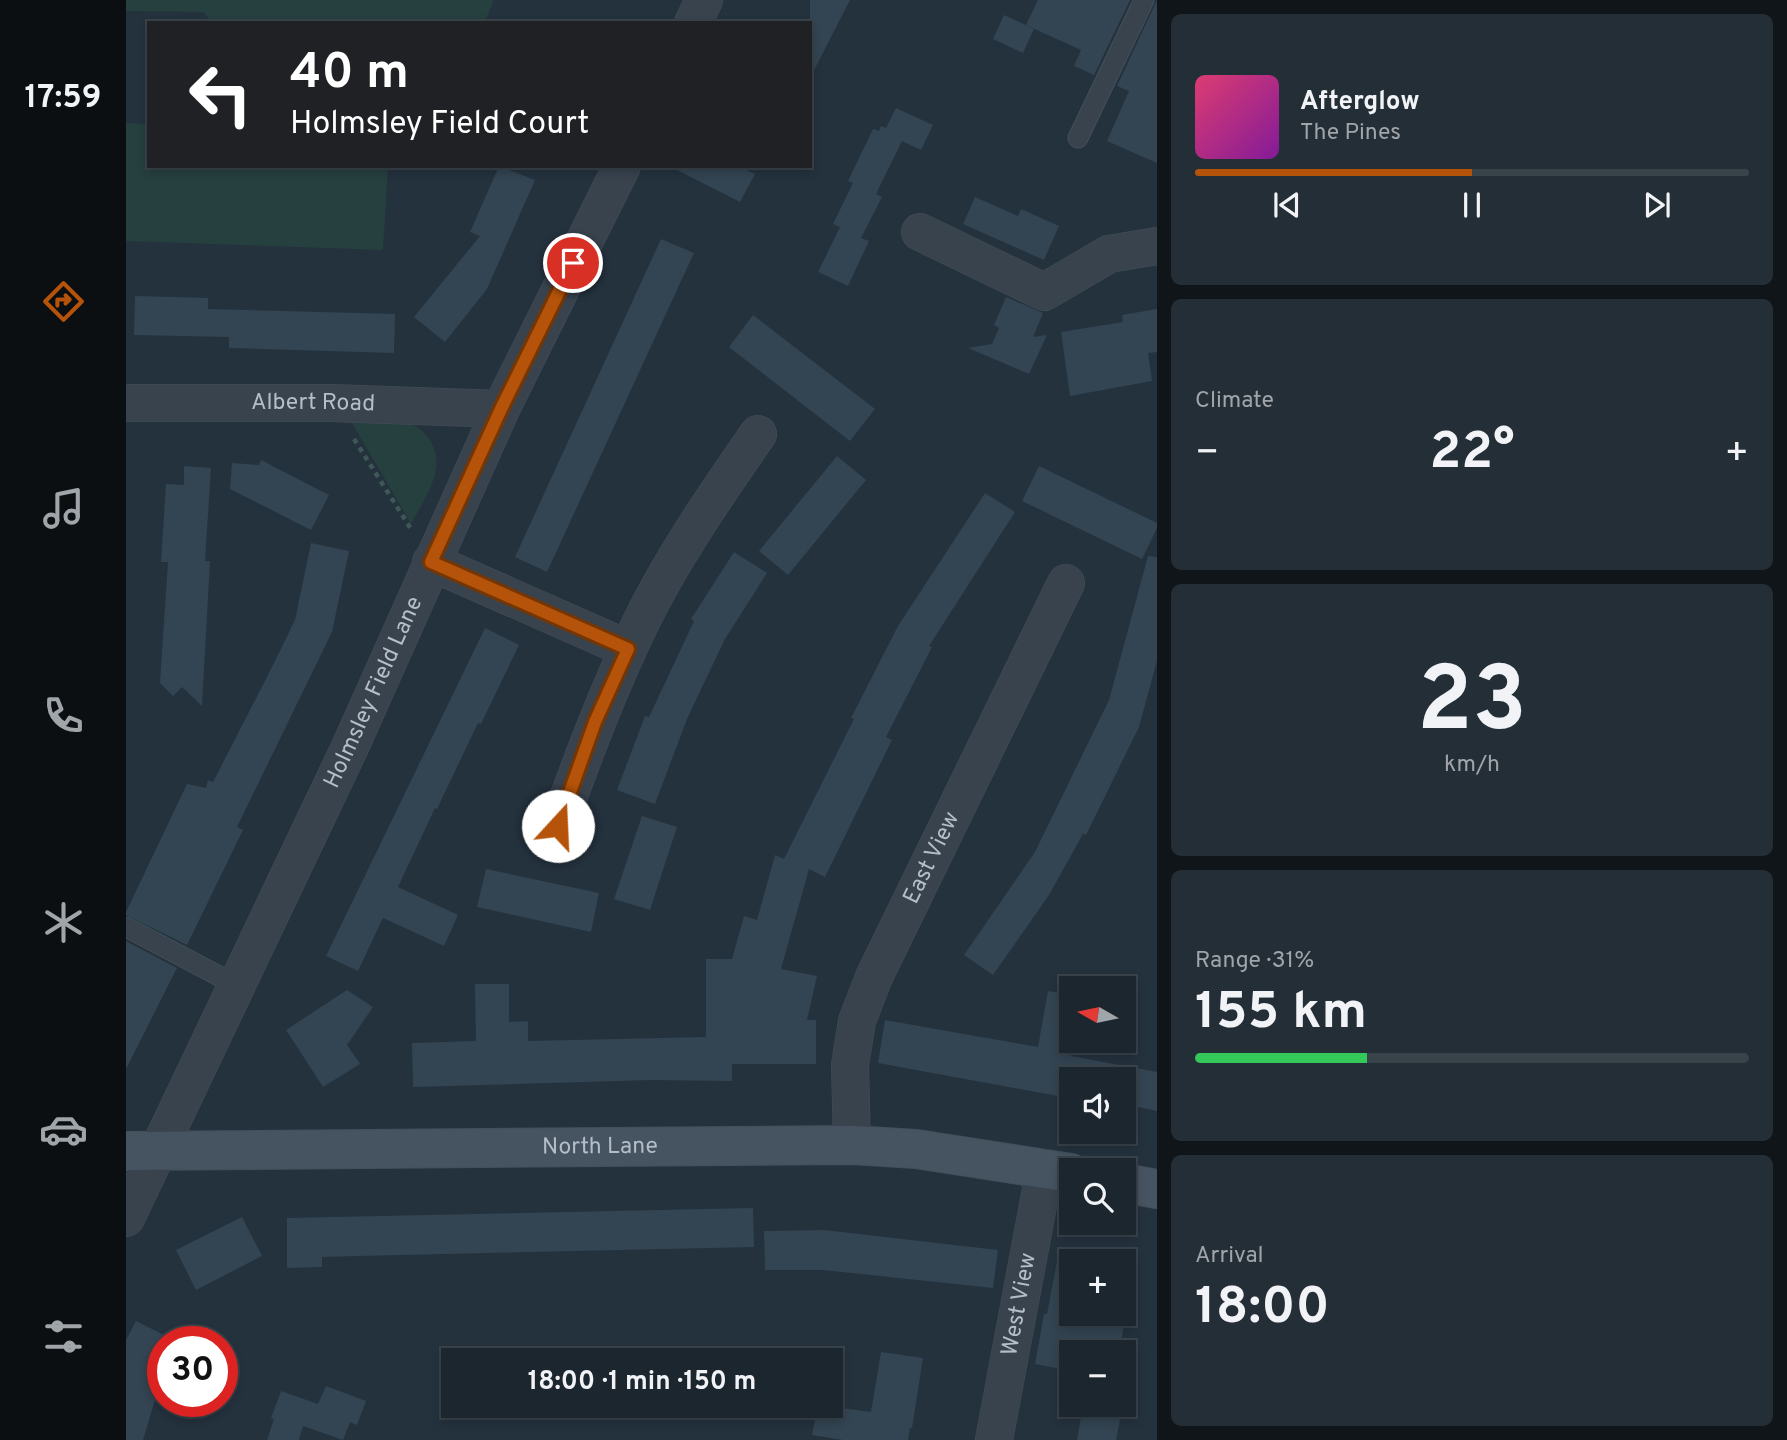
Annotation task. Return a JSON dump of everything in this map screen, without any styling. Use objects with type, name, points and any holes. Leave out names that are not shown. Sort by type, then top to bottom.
[{"type":"street","points":[[694,21],[704,0]]},
{"type":"street","name":"Holmsley Field Lane","points":[[126,1218],[142,1150],[236,985],[350,747],[501,409],[621,168]]},
{"type":"street","points":[[920,232],[1044,292],[1109,254],[1157,246]]},
{"type":"street","name":"Albert Road","points":[[126,402],[331,403],[501,409]]},
{"type":"street","points":[[558,826],[595,722],[641,621],[696,525],[758,434]]},
{"type":"street","points":[[431,562],[628,649]]},
{"type":"street","name":"East View","points":[[852,1145],[850,1065],[862,1010],[874,977],[1066,583]]},
{"type":"street","name":"North Lane","points":[[142,1150],[852,1145],[916,1149],[1058,1171]]},
{"type":"street","name":"West View","points":[[994,1440],[1058,1171]]},
{"type":"street","points":[[1136,1185],[1157,1189]]},
{"type":"lane","points":[[1078,138],[1144,0]]},
{"type":"lane","points":[[126,927],[236,985]]},
{"type":"path","points":[[331,403],[431,562]]},
{"type":"green space","points":[[126,0],[494,0],[485,21],[210,21],[204,12],[126,11]]},
{"type":"green space","points":[[126,123],[147,124],[147,168],[388,168],[383,250],[126,241]]},
{"type":"green space","points":[[352,423],[407,423],[420,429],[429,439],[435,450],[436,472],[428,494],[411,524]]},
{"type":"building","points":[[810,0],[850,0],[812,74],[812,21]]},
{"type":"building","points":[[1038,0],[1130,0],[1094,75],[1074,66],[1081,50],[1026,25]]},
{"type":"building","points":[[1157,0],[1157,163],[1107,141],[1129,91],[1117,86]]},
{"type":"building","points":[[1004,15],[1034,29],[1023,53],[993,39]]},
{"type":"building","points":[[896,108],[933,125],[921,150],[902,141],[876,194],[882,197],[861,238],[869,241],[848,286],[818,272],[840,227],[833,224],[853,183],[848,181],[873,129],[879,131],[881,126],[886,128]]},
{"type":"building","points":[[498,168],[535,180],[487,289],[445,342],[414,317],[480,236],[470,232]]},
{"type":"building","points":[[673,168],[742,168],[755,174],[740,202]]},
{"type":"building","points":[[975,197],[1018,216],[1021,209],[1059,226],[1044,260],[963,224]]},
{"type":"building","points":[[661,239],[694,253],[547,572],[515,557]]},
{"type":"building","points":[[135,296],[208,298],[208,309],[395,314],[394,353],[229,348],[229,337],[134,335]]},
{"type":"building","points":[[1006,297],[1043,313],[1033,337],[1047,335],[1029,374],[968,348],[992,344],[999,328],[994,325]]},
{"type":"building","points":[[1157,309],[1157,352],[1148,353],[1152,381],[1070,396],[1061,332],[1123,322],[1122,315]]},
{"type":"building","points":[[753,315],[875,409],[850,441],[729,347]]},
{"type":"building","points":[[837,456],[866,480],[788,575],[759,551]]},
{"type":"building","points":[[261,460],[329,495],[311,530],[230,489],[232,463],[259,465]]},
{"type":"building","points":[[184,466],[211,468],[205,561],[210,561],[202,706],[182,687],[173,696],[160,683],[168,562],[161,562],[166,484],[184,485]]},
{"type":"building","points":[[1039,466],[1157,523],[1142,559],[1022,501]]},
{"type":"building","points":[[985,493],[1015,512],[929,646],[932,647],[886,737],[892,740],[825,877],[809,869],[781,969],[817,976],[807,1020],[816,1020],[816,1064],[732,1064],[732,1081],[651,1080],[413,1087],[412,1043],[476,1041],[475,984],[509,984],[509,1022],[528,1021],[528,1041],[706,1037],[706,959],[732,959],[744,916],[757,920],[775,855],[784,859],[898,626]]},
{"type":"building","points":[[311,543],[349,551],[332,632],[237,827],[243,830],[187,945],[126,915],[126,912],[187,784],[206,788],[208,780],[213,782],[270,671],[295,620]]},
{"type":"building","points":[[734,552],[767,573],[725,639],[687,719],[655,804],[617,790],[645,716],[649,717],[694,621],[691,619]]},
{"type":"building","points":[[1148,556],[1157,557],[1157,661],[1139,727],[1086,835],[1083,834],[1049,895],[993,975],[964,955],[1035,852],[1109,700]]},
{"type":"building","points":[[485,628],[519,645],[481,724],[478,723],[437,809],[435,808],[398,887],[458,915],[444,946],[383,918],[358,971],[326,956]]},
{"type":"building","points":[[642,816],[677,827],[650,910],[614,899]]},
{"type":"building","points":[[486,869],[599,893],[591,932],[477,907]]},
{"type":"building","points":[[126,941],[177,968],[126,1069]]},
{"type":"building","points":[[347,990],[373,1007],[347,1045],[360,1064],[323,1087],[286,1030]]},
{"type":"building","points":[[1048,991],[1059,993],[1059,1054],[1071,1054],[1130,1067],[1059,1067],[1058,1096],[878,1063],[885,1020],[1038,1047]]},
{"type":"building","points":[[1136,1068],[1157,1072],[1157,1111],[1136,1107]]},
{"type":"building","points":[[753,1208],[754,1247],[322,1257],[322,1267],[287,1268],[287,1218]]},
{"type":"building","points":[[242,1217],[262,1256],[196,1290],[176,1250]]},
{"type":"building","points":[[824,1230],[998,1250],[993,1288],[823,1270],[765,1270],[764,1231]]},
{"type":"building","points":[[1059,1261],[1059,1326],[1124,1326],[1121,1340],[1059,1340],[1059,1369],[1035,1364],[1044,1314],[1047,1314]]},
{"type":"building","points":[[136,1321],[147,1326],[147,1417],[150,1417],[143,1440],[126,1440],[126,1340]]},
{"type":"building","points":[[881,1352],[923,1358],[908,1440],[843,1440],[812,1435],[815,1418],[843,1418],[843,1408],[871,1412]]},
{"type":"building","points":[[326,1386],[366,1401],[357,1425],[350,1422],[343,1440],[303,1426],[299,1440],[267,1440],[274,1419],[271,1418],[281,1391],[318,1404]]},
{"type":"building","points":[[1081,1417],[1121,1417],[1116,1440],[1077,1440]]},
{"type":"route","points":[[558,826],[595,722],[628,649],[431,562],[501,409],[573,263]]}]
